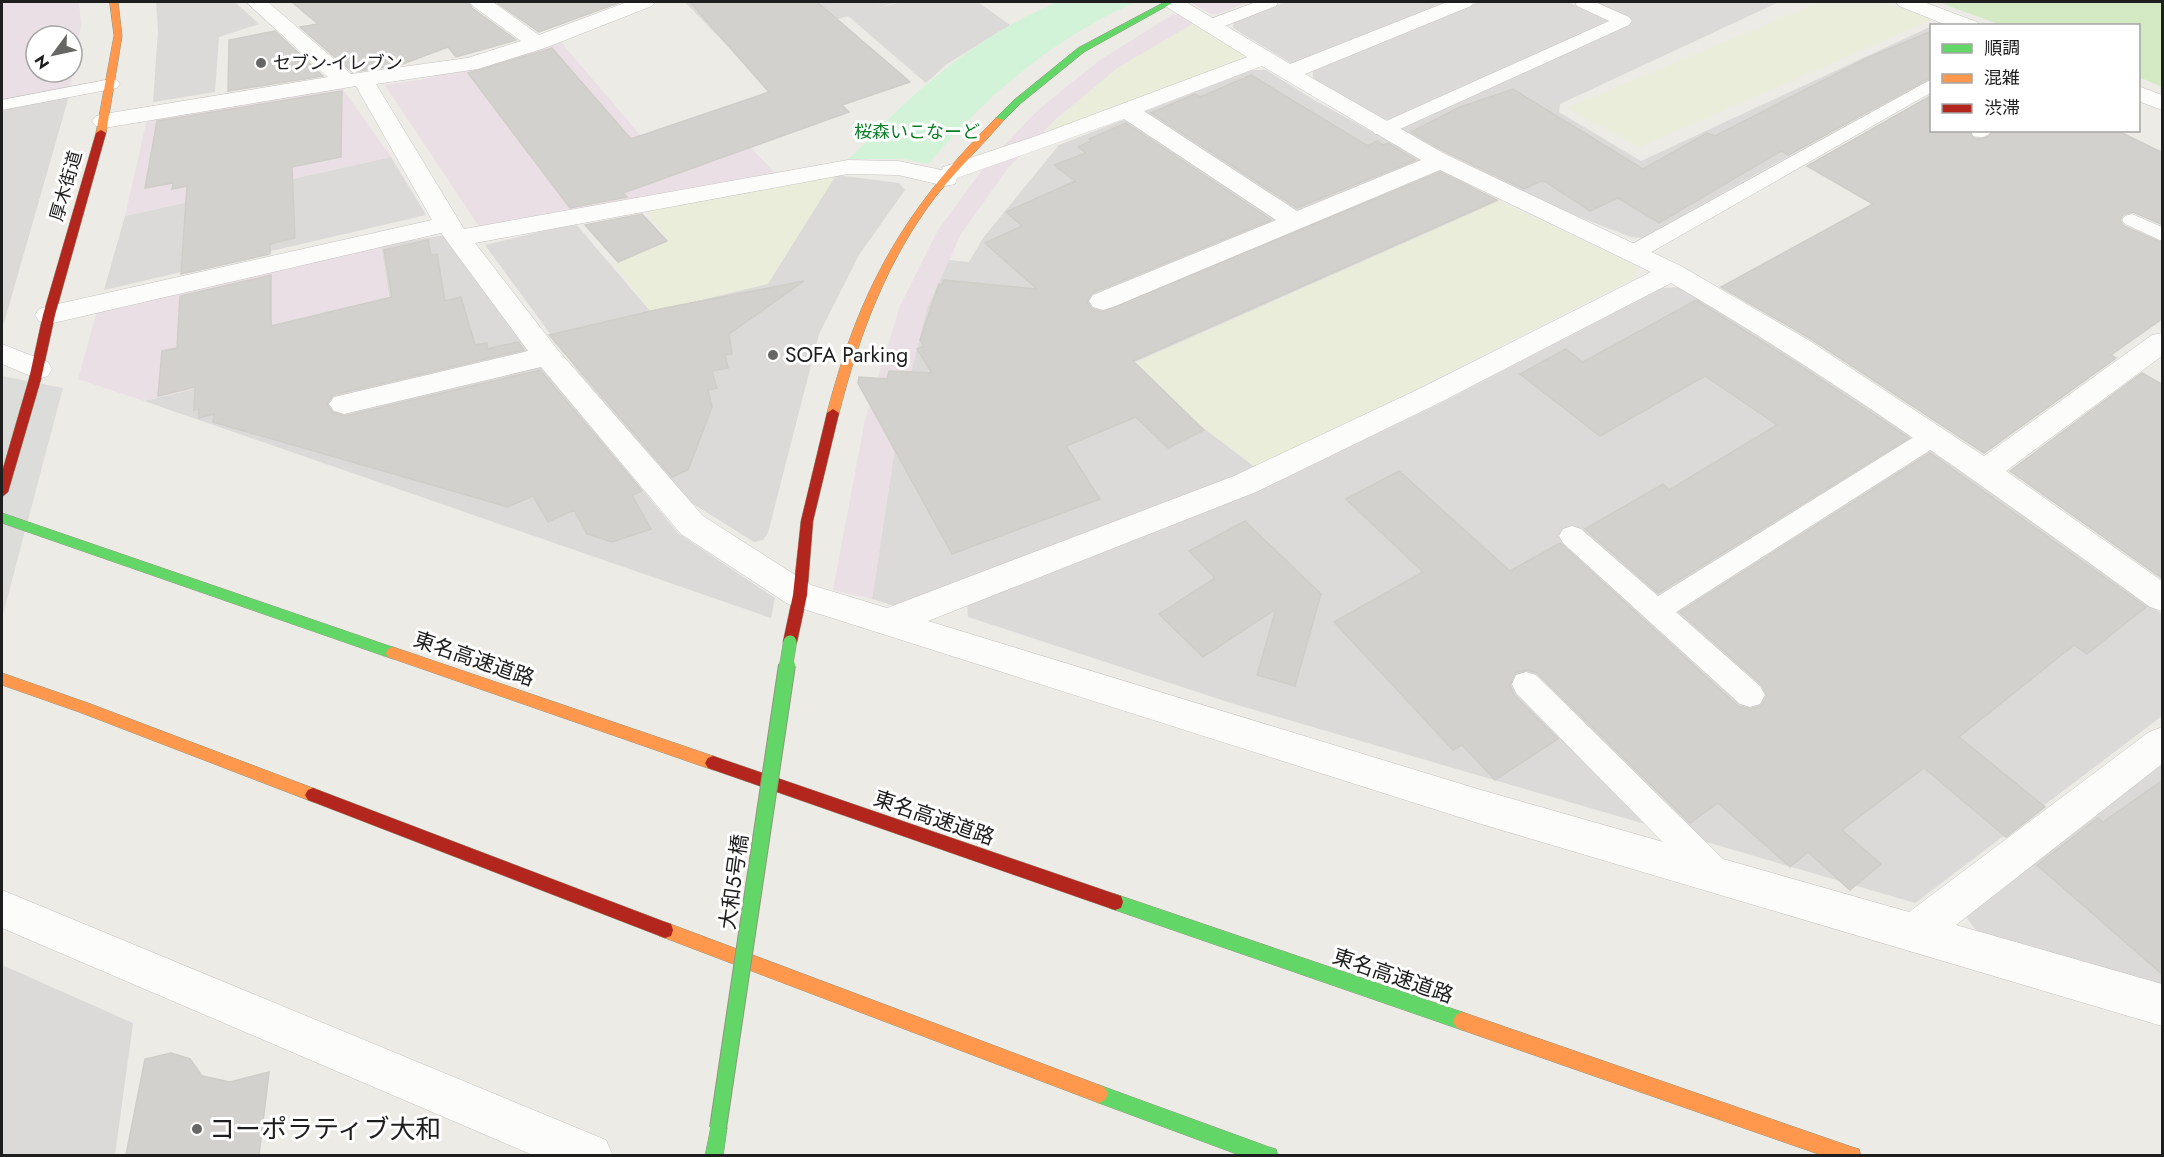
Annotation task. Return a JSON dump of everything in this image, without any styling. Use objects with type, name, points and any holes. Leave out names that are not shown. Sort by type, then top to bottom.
[{"type":"main road","name":"厚木街道","points":[[2,492],[104,121],[118,36],[114,2]]},
{"type":"main road","name":"大和５号橋","points":[[714,1155],[790,642],[800,595],[807,521],[838,392],[869,300],[912,222],[971,148],[1017,102],[1081,50],[1171,2]]},
{"type":"main road","name":"東名高速道路","points":[[2,518],[1852,1155]]},
{"type":"main road","points":[[2,679],[94,711],[966,1045],[1269,1155]]},
{"type":"street","points":[[256,2],[354,80],[453,231],[547,356],[692,525],[800,595],[1481,807],[2163,1005]]},
{"type":"street","points":[[480,2],[537,43]]},
{"type":"street","points":[[104,121],[354,80],[470,64],[537,43],[645,2]]},
{"type":"street","points":[[1171,2],[1290,72],[1382,130],[1440,161],[1672,272],[1820,361],[1934,436],[2163,598]]},
{"type":"street","points":[[1290,72],[1464,2]]},
{"type":"street","points":[[1906,2],[1965,24]]},
{"type":"street","points":[[49,315],[453,231],[848,167],[887,166],[949,175],[1264,58]]},
{"type":"street","points":[[2140,93],[2163,103]]},
{"type":"street","points":[[1128,110],[1295,221]]},
{"type":"street","points":[[1103,301],[1440,161]]},
{"type":"street","points":[[888,622],[1245,484],[1431,395],[1672,272]]},
{"type":"street","points":[[1984,472],[2163,342]]},
{"type":"street","points":[[2,353],[36,374]]},
{"type":"street","points":[[344,404],[547,356]]},
{"type":"street","points":[[1914,933],[2163,743]]},
{"type":"street","points":[[2,909],[590,1155]]},
{"type":"lane","points":[[1211,25],[1270,2]]},
{"type":"lane","points":[[1382,130],[1623,21],[1583,2]]},
{"type":"lane","points":[[2,105],[111,84]]},
{"type":"lane","points":[[1633,253],[1930,85]]},
{"type":"lane","points":[[2132,220],[2163,235]]},
{"type":"lane","points":[[1656,610],[1934,436]]},
{"type":"lane","points":[[1572,536],[1750,695]]},
{"type":"lane","points":[[1526,684],[1717,875]]},
{"type":"shaded area","points":[[2,2],[79,2],[81,24],[24,24],[24,84],[71,84],[70,87],[2,100]]},
{"type":"shaded area","points":[[156,2],[235,2],[259,24],[219,37],[215,92],[153,102],[158,30]]},
{"type":"shaded area","points":[[685,2],[897,2],[875,9],[901,2],[978,2],[1010,25],[947,64],[926,83],[848,16],[732,51]]},
{"type":"shaded area","points":[[1190,2],[1248,2],[1218,14],[1211,14]]},
{"type":"shaded area","points":[[1285,2],[1454,2],[1304,64],[1292,64],[1233,28],[1234,22]]},
{"type":"shaded area","points":[[1479,2],[1568,2],[1612,22],[1393,120],[1379,119],[1313,78],[1313,71]]},
{"type":"shaded area","points":[[1589,2],[1779,2],[1560,104],[1559,112],[1641,161],[1930,27],[1930,78],[1642,238],[1631,237],[1556,208],[1397,129],[1627,22]]},
{"type":"shaded area","points":[[1180,14],[1194,23],[1116,69],[1057,118],[1008,168],[961,234],[927,308],[899,421],[872,599],[833,590],[865,420],[900,306],[938,230],[988,162],[1038,110],[1100,60],[1172,15]]},
{"type":"shaded area","points":[[560,41],[642,137],[717,112],[776,174],[482,231],[385,85],[419,80],[488,64]]},
{"type":"shaded area","points":[[1250,70],[1266,70],[1314,100],[1499,201],[1124,367],[1255,467],[1238,481],[908,610],[872,599],[899,421],[927,308],[949,260],[969,262],[983,238],[1059,145]]},
{"type":"shaded area","points":[[342,88],[391,157],[125,216],[147,119]]},
{"type":"shaded area","points":[[69,96],[4,323],[2,324],[2,109]]},
{"type":"shaded area","points":[[391,157],[426,215],[104,290],[125,216]]},
{"type":"shaded area","points":[[836,175],[899,183],[905,190],[859,255],[819,334],[768,533],[763,540],[754,542],[687,500],[579,373],[485,245],[575,223],[651,312],[807,221]]},
{"type":"shaded area","points":[[446,235],[555,383],[678,533],[775,598],[771,618],[144,401],[396,340],[381,245]]},
{"type":"shaded area","points":[[381,245],[396,340],[144,401],[78,379],[97,311]]},
{"type":"shaded area","points":[[1681,287],[1770,339],[1972,475],[2162,614],[2162,716],[1915,903],[1234,704],[968,617],[967,604],[1251,494],[1441,403],[1662,288]]},
{"type":"shaded area","points":[[2162,761],[2162,985],[1979,934],[1963,913]]},
{"type":"shaded area","points":[[2,965],[133,1023],[115,1155],[2,1155]]},
{"type":"green space","name":"桜森いこなーど","points":[[1058,2],[1136,2],[1077,33],[1023,71],[973,115],[928,164],[904,159],[848,159],[936,76],[995,34]]},
{"type":"green space","points":[[1820,2],[1882,2],[1933,19],[1640,147],[1567,108]]},
{"type":"green space","points":[[1938,2],[2162,2],[2162,87],[2140,77],[2140,24],[1998,24]]},
{"type":"green space","points":[[1194,23],[1244,55],[1241,62],[1053,131],[1048,127],[1116,69]]},
{"type":"green space","points":[[836,175],[768,284],[651,312],[614,264],[669,241],[647,211]]},
{"type":"green space","points":[[1499,201],[1636,266],[1634,278],[1416,389],[1255,467],[1124,368]]},
{"type":"pier","points":[[2,376],[63,388],[2,618]]},
{"type":"building","points":[[292,2],[468,2],[472,8],[516,40],[456,57],[448,47],[400,65],[352,72],[300,27],[318,24]]},
{"type":"building","points":[[496,2],[621,2],[539,32]]},
{"type":"building","points":[[690,2],[817,2],[910,82],[842,105],[849,112],[623,193],[627,197],[570,208],[468,73],[552,48],[631,139],[769,92]]},
{"type":"building","name":"セブン-イレブン","points":[[275,31],[323,76],[228,91],[229,40]]},
{"type":"building","points":[[1930,32],[1930,78],[1789,155],[1781,151],[1659,223],[1618,198],[1590,211],[1546,182],[1541,181],[1524,189],[1446,152],[1411,132],[1460,107],[1513,89],[1643,169],[1707,133],[1715,136],[1865,59]]},
{"type":"building","points":[[1251,75],[1368,146],[1377,141],[1383,145],[1388,143],[1416,160],[1297,208],[1151,113],[1195,94],[1200,97]]},
{"type":"building","points":[[342,91],[341,157],[292,167],[295,238],[270,244],[270,254],[181,274],[187,186],[172,189],[173,183],[145,188],[157,121]]},
{"type":"building","points":[[1930,96],[1930,132],[1970,132],[1973,138],[1981,139],[1992,132],[2120,132],[2163,153],[2163,225],[2133,212],[2124,214],[2120,220],[2124,226],[2163,243],[2163,318],[2111,355],[2116,358],[1984,453],[1811,339],[1721,287],[1873,204],[1807,166]]},
{"type":"building","points":[[1126,123],[1271,220],[1092,293],[1087,302],[1092,309],[1102,312],[1440,172],[1497,200],[1133,361],[1204,430],[1168,448],[1136,417],[1066,446],[1100,499],[952,554],[858,383],[859,377],[887,379],[889,371],[932,373],[917,349],[924,346],[920,340],[939,284],[942,285],[944,280],[1037,289],[985,243],[1022,226],[1006,212],[1075,181],[1054,165],[1086,153],[1078,147],[1091,141],[1089,139]]},
{"type":"building","points":[[642,214],[667,241],[618,262],[585,225]]},
{"type":"building","points":[[428,240],[431,255],[437,254],[445,301],[461,297],[475,345],[487,343],[487,349],[518,342],[524,350],[333,395],[327,404],[332,412],[345,416],[540,370],[642,491],[632,495],[651,529],[612,542],[587,534],[574,510],[548,522],[533,496],[508,507],[213,422],[214,414],[199,418],[199,409],[194,410],[195,387],[158,396],[162,351],[177,348],[180,296],[271,275],[271,326],[392,297],[384,250]]},
{"type":"building","points":[[804,281],[729,334],[732,354],[725,355],[728,368],[712,371],[717,388],[708,390],[712,407],[688,470],[672,477],[549,335],[660,309]]},
{"type":"building","points":[[1696,300],[1909,438],[1658,593],[1585,529],[1663,484],[1669,490],[1777,425],[1705,376],[1600,436],[1520,374],[1566,349],[1583,362]]},
{"type":"building","points":[[2142,373],[2163,385],[2163,579],[2010,471]]},
{"type":"building","points":[[1930,453],[2146,607],[2087,654],[2074,645],[1959,737],[2045,807],[2006,837],[1924,768],[1842,830],[1881,864],[1850,890],[1808,852],[1790,867],[1718,803],[1690,823],[1537,673],[1527,670],[1515,673],[1510,685],[1514,695],[1558,739],[1495,780],[1462,745],[1453,750],[1334,622],[1423,572],[1346,499],[1399,471],[1510,571],[1560,543],[1738,706],[1751,709],[1761,706],[1767,696],[1762,685],[1680,612]]},
{"type":"building","points":[[1245,521],[1321,594],[1295,686],[1257,675],[1276,609],[1203,657],[1159,614],[1215,578],[1189,551]]},
{"type":"building","points":[[2163,780],[2163,975],[2037,865],[2098,818],[2103,822]]},
{"type":"building","name":"コーポラティブ大和","points":[[171,1053],[190,1059],[202,1076],[230,1082],[269,1072],[259,1155],[126,1155],[145,1059]]},
{"type":"traffic: fast","points":[[999,120],[1017,102],[1081,50],[1170,2]]},
{"type":"traffic: fast","points":[[2,518],[393,653]]},
{"type":"traffic: fast","points":[[718,1128],[790,642]]},
{"type":"traffic: fast","points":[[1115,902],[1462,1021]]},
{"type":"traffic: fast","points":[[1099,1094],[1269,1156]]},
{"type":"traffic: fast","points":[[714,1156],[718,1128]]},
{"type":"traffic: slow","points":[[101,133],[118,36],[114,2]]},
{"type":"traffic: slow","points":[[833,413],[864,314],[898,244],[942,182],[999,120]]},
{"type":"traffic: slow","points":[[393,653],[713,763]]},
{"type":"traffic: slow","points":[[2,679],[83,707],[313,795]]},
{"type":"traffic: slow","points":[[665,930],[1099,1094]]},
{"type":"traffic: slow","points":[[1462,1021],[1852,1156]]},
{"type":"traffic: jam","points":[[2,492],[101,133]]},
{"type":"traffic: jam","points":[[790,642],[800,595],[807,521],[833,413]]},
{"type":"traffic: jam","points":[[713,763],[1115,902]]},
{"type":"traffic: jam","points":[[313,795],[665,930]]},
{"type":"place","name":"セブン-イレブン","points":[[261,63]]},
{"type":"place","name":"SOFA Parking","points":[[773,355]]},
{"type":"place","name":"コーポラティブ大和","points":[[197,1129]]}]
